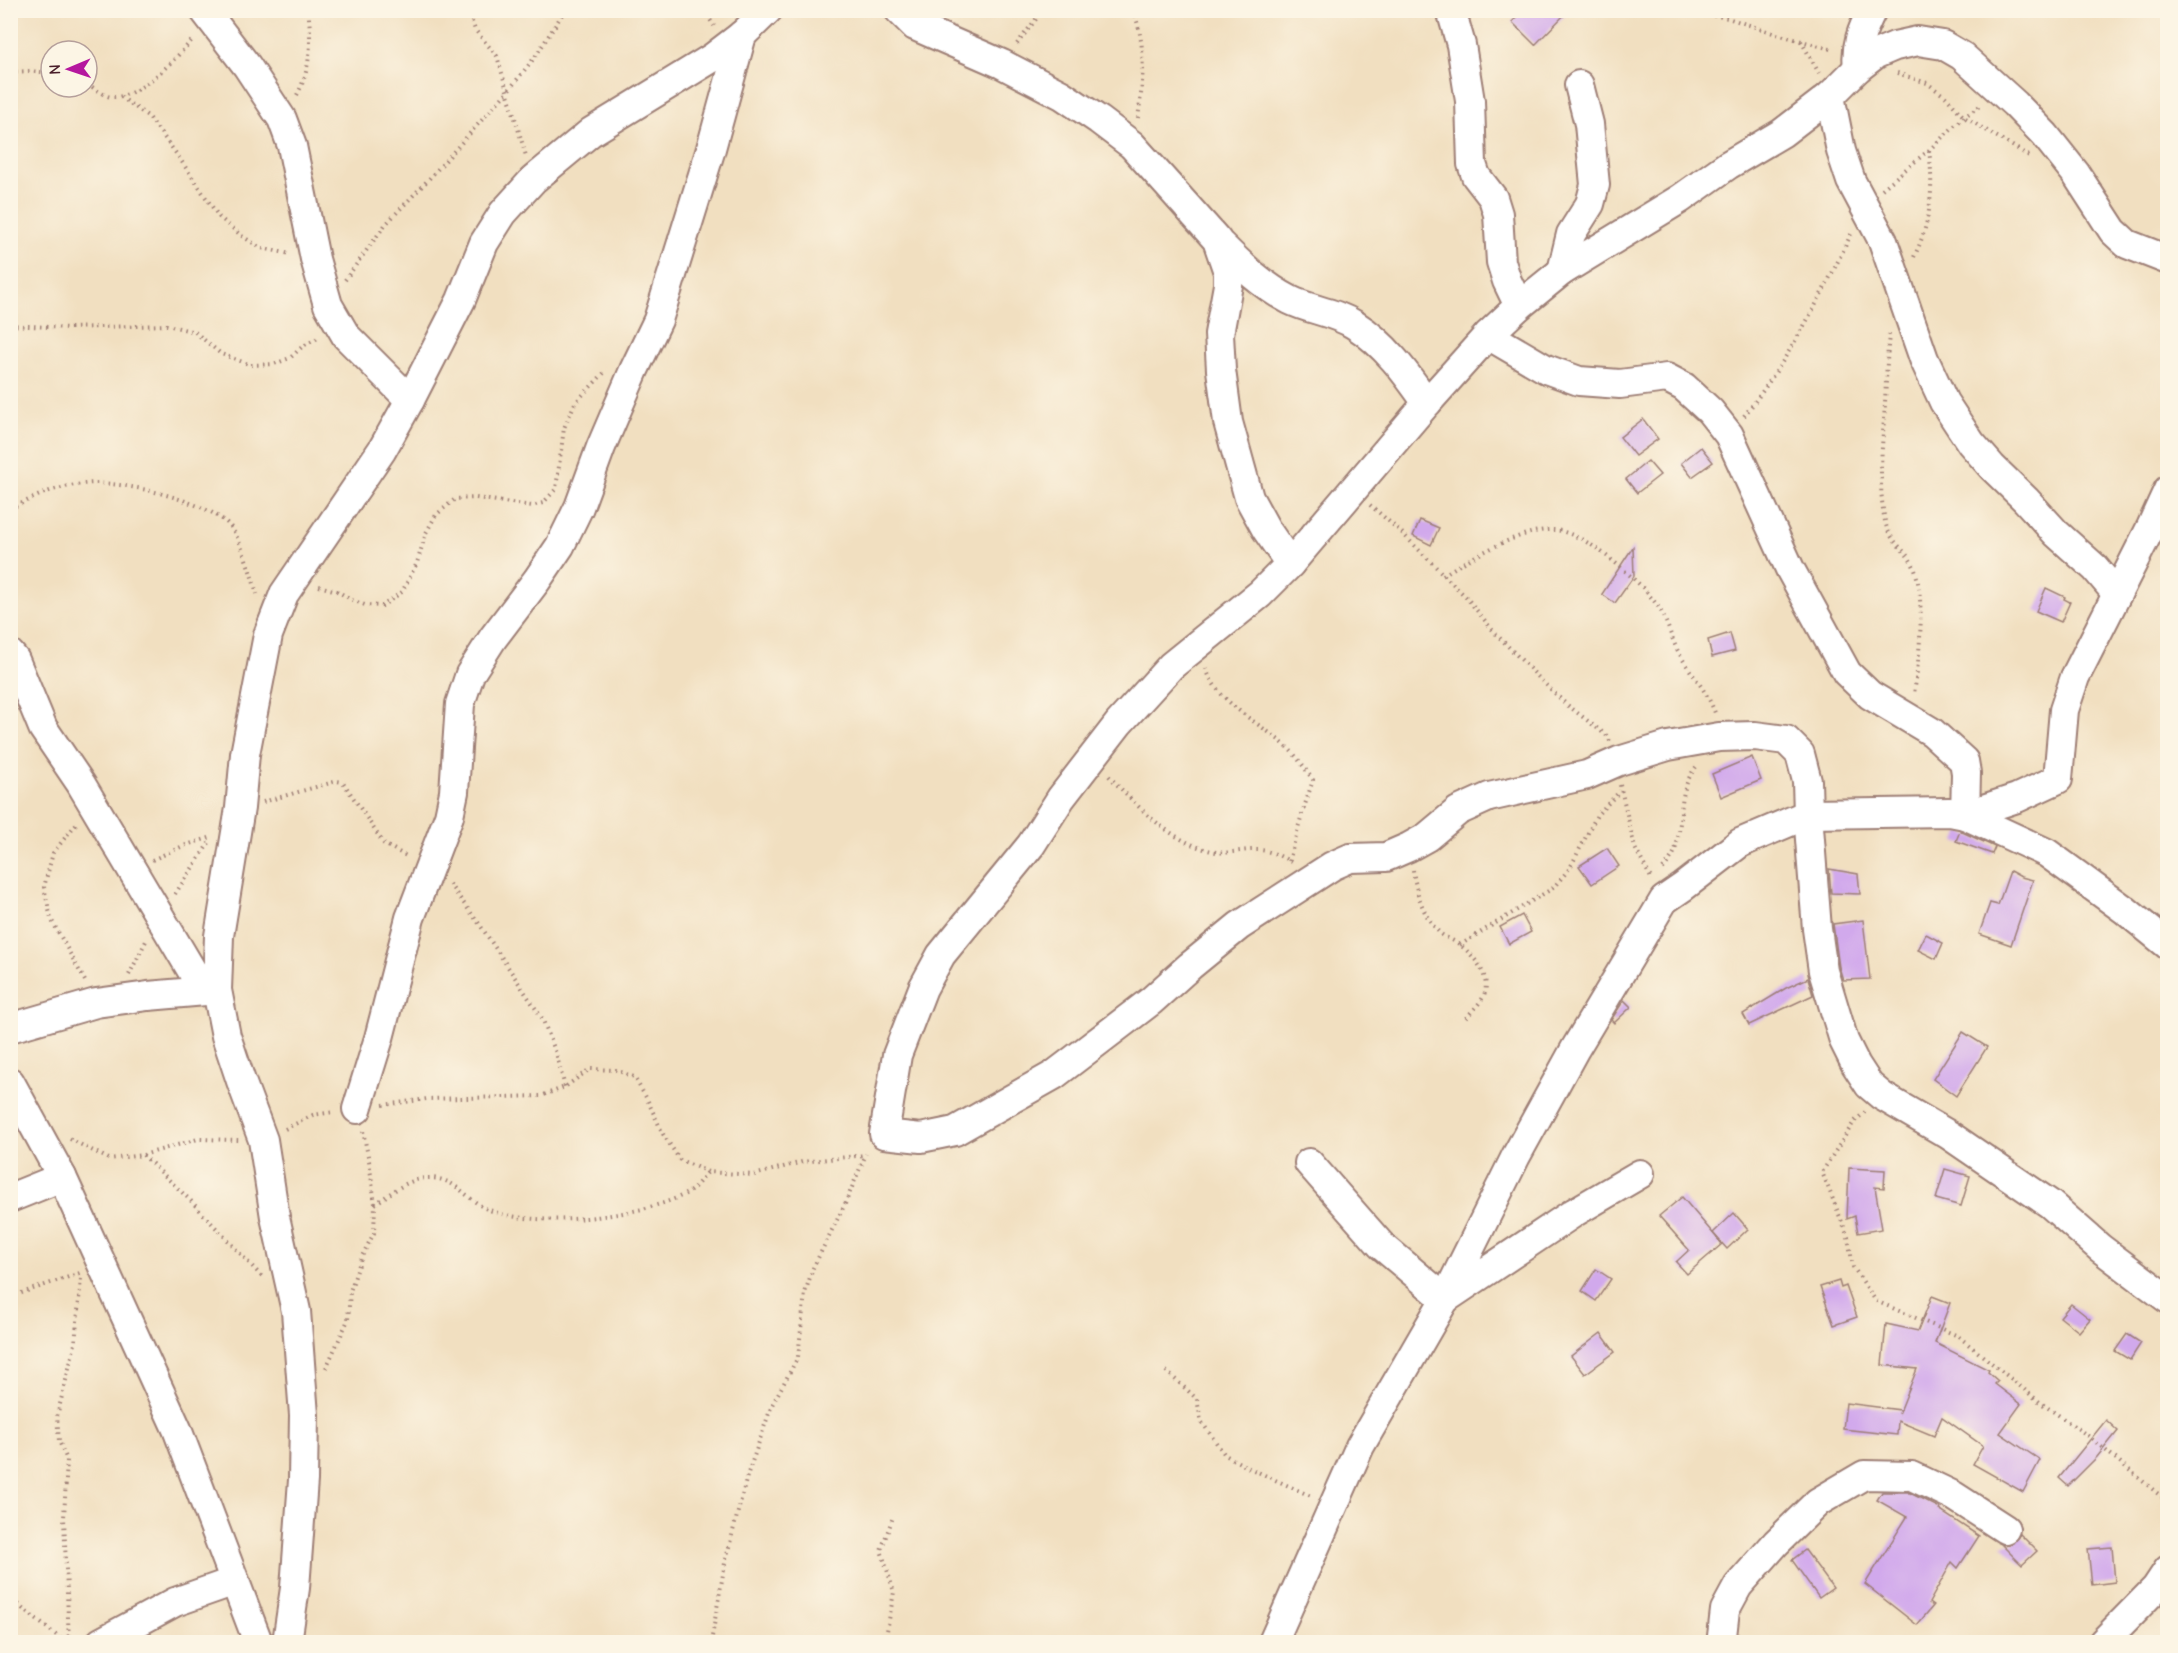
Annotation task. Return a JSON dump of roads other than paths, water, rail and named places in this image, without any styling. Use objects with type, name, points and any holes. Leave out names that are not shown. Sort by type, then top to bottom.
[{"type":"street","points":[[211,990],[240,808],[245,754],[268,635],[284,594],[382,450],[460,300],[484,243],[503,213],[532,180],[591,132],[712,58],[742,35],[768,10]]},
{"type":"street","points":[[899,10],[915,26],[1002,64],[1062,95],[1099,120],[1132,145],[1216,240],[1248,272],[1291,300],[1353,324],[1385,348],[1427,402]]},
{"type":"street","points":[[1451,10],[1461,45],[1470,101],[1472,164],[1476,176],[1493,198],[1498,214],[1501,262],[1507,281],[1520,306]]},
{"type":"street","points":[[1857,64],[1857,46],[1862,28],[1872,10]]},
{"type":"street","points":[[207,15],[247,66],[282,119],[292,146],[315,259],[328,305],[346,336],[410,400]]},
{"type":"street","points":[[357,1109],[379,1038],[410,918],[449,816],[454,792],[460,704],[470,674],[493,638],[560,546],[579,507],[601,447],[658,320],[710,152],[742,35]]},
{"type":"street","points":[[2168,260],[2127,244],[2113,231],[2076,174],[2045,135],[1962,56],[1943,45],[1918,40],[1895,46],[1857,64],[1830,96],[1782,133],[1562,271],[1520,306],[1488,335],[1427,402],[1290,564],[1260,594],[1171,666],[1119,723],[1061,798],[1024,853],[941,955],[923,988],[897,1055],[884,1134],[921,1138],[955,1131],[1054,1075],[1152,1001],[1300,870],[1350,858],[1386,857],[1427,837],[1458,812],[1489,797],[1587,776],[1619,761],[1668,746],[1719,737],[1755,735],[1786,740],[1800,754],[1807,781],[1817,929],[1823,971],[1844,1041],[1869,1085],[1881,1096],[1949,1135],[2050,1204],[2100,1248],[2168,1299]]},
{"type":"street","points":[[1562,271],[1571,234],[1590,204],[1595,185],[1588,124],[1579,85]]},
{"type":"street","points":[[1830,96],[1841,151],[1851,181],[1883,241],[1924,359],[1944,402],[1971,443],[1992,467],[2056,532],[2096,568],[2117,594]]},
{"type":"street","points":[[1216,240],[1228,272],[1228,285],[1219,334],[1228,422],[1249,498],[1266,529],[1290,564]]},
{"type":"street","points":[[1488,335],[1546,369],[1579,381],[1620,384],[1667,378],[1684,387],[1710,411],[1729,435],[1790,569],[1847,673],[1870,694],[1932,732],[1964,761],[1965,815]]},
{"type":"street","points":[[1965,815],[2017,798],[2058,779],[2064,710],[2075,677],[2168,490]]},
{"type":"street","points":[[10,654],[15,660],[43,728],[95,806],[160,916],[211,990],[263,1140],[275,1217],[296,1311],[304,1414],[303,1480],[295,1588],[287,1642]]},
{"type":"street","points":[[1273,1642],[1360,1446],[1445,1299],[1516,1156],[1575,1049],[1657,888],[1683,888],[1740,843],[1808,814],[1950,812],[1965,815],[2047,853],[2125,910],[2168,945]]},
{"type":"street","points":[[10,1028],[108,1001],[211,990]]},
{"type":"street","points":[[10,1082],[63,1177],[177,1429],[258,1642]]},
{"type":"street","points":[[1309,1163],[1381,1245],[1445,1299]]},
{"type":"street","points":[[1445,1299],[1575,1212],[1640,1174]]},
{"type":"street","points":[[10,1198],[63,1177]]},
{"type":"street","points":[[1725,1642],[1722,1636],[1725,1610],[1738,1586],[1776,1543],[1818,1502],[1864,1475],[1912,1476],[1954,1496],[2005,1529]]},
{"type":"street","points":[[2103,1642],[2156,1588],[2168,1570]]},
{"type":"street","points":[[101,1642],[175,1602],[235,1581]]}]
